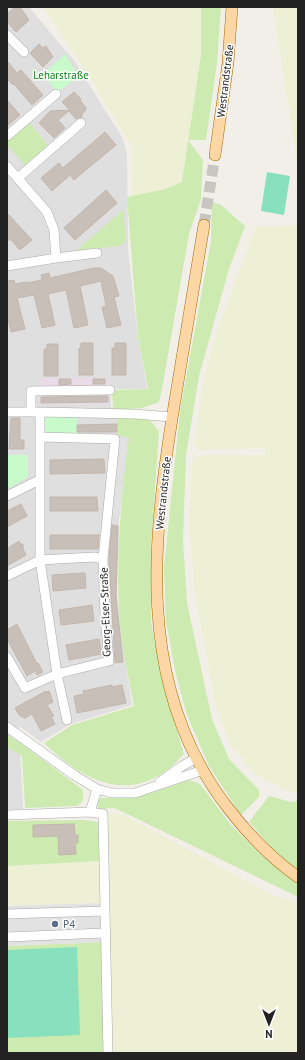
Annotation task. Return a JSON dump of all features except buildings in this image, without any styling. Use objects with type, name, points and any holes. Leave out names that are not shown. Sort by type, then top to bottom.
[{"type":"main road","name":"Westrandstraße","points":[[215,155],[225,86],[232,7]]},
{"type":"main road","name":"Westrandstraße","points":[[204,225],[164,470],[157,548],[158,621],[161,653],[171,698],[195,759],[217,794],[244,829],[270,854],[298,877]]},
{"type":"street","points":[[7,35],[24,52]]},
{"type":"street","points":[[7,136],[56,94]]},
{"type":"street","points":[[18,178],[81,123]]},
{"type":"street","points":[[7,166],[47,212],[54,230],[56,258]]},
{"type":"street","points":[[7,266],[97,253]]},
{"type":"street","points":[[68,720],[57,674],[40,560],[40,437],[31,392],[110,390]]},
{"type":"street","points":[[7,412],[134,414],[172,417]]},
{"type":"street","points":[[7,576],[40,560],[94,557],[103,559],[115,439],[40,437]]},
{"type":"street","points":[[7,496],[39,480]]},
{"type":"street","name":"Georg-Elser-Straße","points":[[57,674],[109,661],[105,616],[103,559]]},
{"type":"street","points":[[7,658],[25,688],[57,674]]},
{"type":"street","points":[[7,727],[97,790],[112,793],[135,793],[202,770]]},
{"type":"street","points":[[156,785],[169,774],[195,759]]},
{"type":"street","points":[[90,812],[97,790]]},
{"type":"street","points":[[7,815],[90,812],[103,814],[108,1053]]},
{"type":"street","points":[[7,914],[105,911]]},
{"type":"street","points":[[7,937],[105,933]]},
{"type":"shaded area","points":[[7,7],[29,7],[75,62],[123,139],[127,153],[128,250],[138,337],[147,389],[111,389],[111,414],[118,414],[117,435],[129,438],[119,520],[117,593],[120,626],[132,705],[71,724],[41,742],[19,726],[23,809],[7,810]]},
{"type":"shaded area","points":[[7,148],[20,164],[15,169],[7,160]]},
{"type":"shaded area","points":[[40,378],[109,378],[109,404],[40,404]]},
{"type":"shaded area","points":[[118,438],[127,439],[123,478],[115,477]]},
{"type":"shaded area","points":[[114,483],[122,484],[119,515],[110,515]]},
{"type":"shaded area","name":"P4","points":[[103,903],[103,942],[7,946],[7,906]]},
{"type":"green space","points":[[43,7],[201,7],[201,55],[182,182],[166,189],[132,196],[131,146],[87,73]]},
{"type":"green space","points":[[201,7],[221,7],[217,63],[206,140],[188,140],[201,55]]},
{"type":"green space","points":[[273,7],[298,7],[298,168]]},
{"type":"green space","name":"Leharstraße","points":[[65,54],[79,77],[57,92],[43,74]]},
{"type":"green space","points":[[28,121],[49,147],[27,167],[7,145],[7,139]]},
{"type":"green space","points":[[188,140],[203,160],[201,199],[189,234],[159,402],[142,408],[113,410],[112,390],[154,389],[148,389],[138,337],[127,197],[166,189],[182,182]]},
{"type":"green space","points":[[267,172],[290,176],[284,215],[261,211]]},
{"type":"green space","points":[[212,202],[221,205],[245,226],[229,269],[199,376],[186,455],[183,540],[187,603],[212,719],[229,759],[259,790],[259,797],[241,815],[209,766],[187,715],[176,675],[166,621],[164,568],[180,411],[211,241]]},
{"type":"green space","points":[[123,210],[126,241],[119,246],[76,251]]},
{"type":"green space","points":[[298,225],[298,793],[287,791],[257,776],[231,747],[216,706],[195,594],[190,533],[190,485],[193,457],[204,455],[266,455],[265,448],[199,450],[194,444],[202,390],[213,342],[256,226],[274,227]]},
{"type":"green space","points":[[118,415],[150,420],[159,431],[151,547],[151,622],[162,680],[184,754],[166,771],[149,780],[133,785],[117,785],[86,775],[71,766],[44,743],[72,725],[134,706],[123,647],[119,612],[118,568],[120,525],[129,438],[117,435]]},
{"type":"green space","points":[[77,416],[77,433],[45,433],[45,417]]},
{"type":"green space","points":[[7,455],[28,455],[28,477],[7,490]]},
{"type":"green space","points":[[7,735],[21,743],[83,790],[83,801],[77,806],[25,808],[22,756],[7,747]]},
{"type":"green space","points":[[189,780],[200,784],[231,825],[259,853],[298,883],[298,897],[121,811],[114,808],[99,809],[96,805],[100,798],[142,796]]},
{"type":"green space","points":[[269,796],[291,802],[298,801],[298,877],[249,822]]},
{"type":"green space","points":[[114,813],[124,815],[274,896],[298,902],[298,1053],[111,1053],[103,814]]},
{"type":"green space","points":[[83,820],[98,822],[100,861],[7,866],[7,821]]},
{"type":"green space","points":[[100,861],[103,903],[7,906],[7,866]]},
{"type":"green space","points":[[106,942],[108,1053],[7,1053],[7,946]]},
{"type":"green space","points":[[77,947],[80,1035],[7,1038],[7,950]]},
{"type":"tunnel","points":[[204,225],[215,155]]},
{"type":"place","name":"P4","points":[[55,924]]}]
